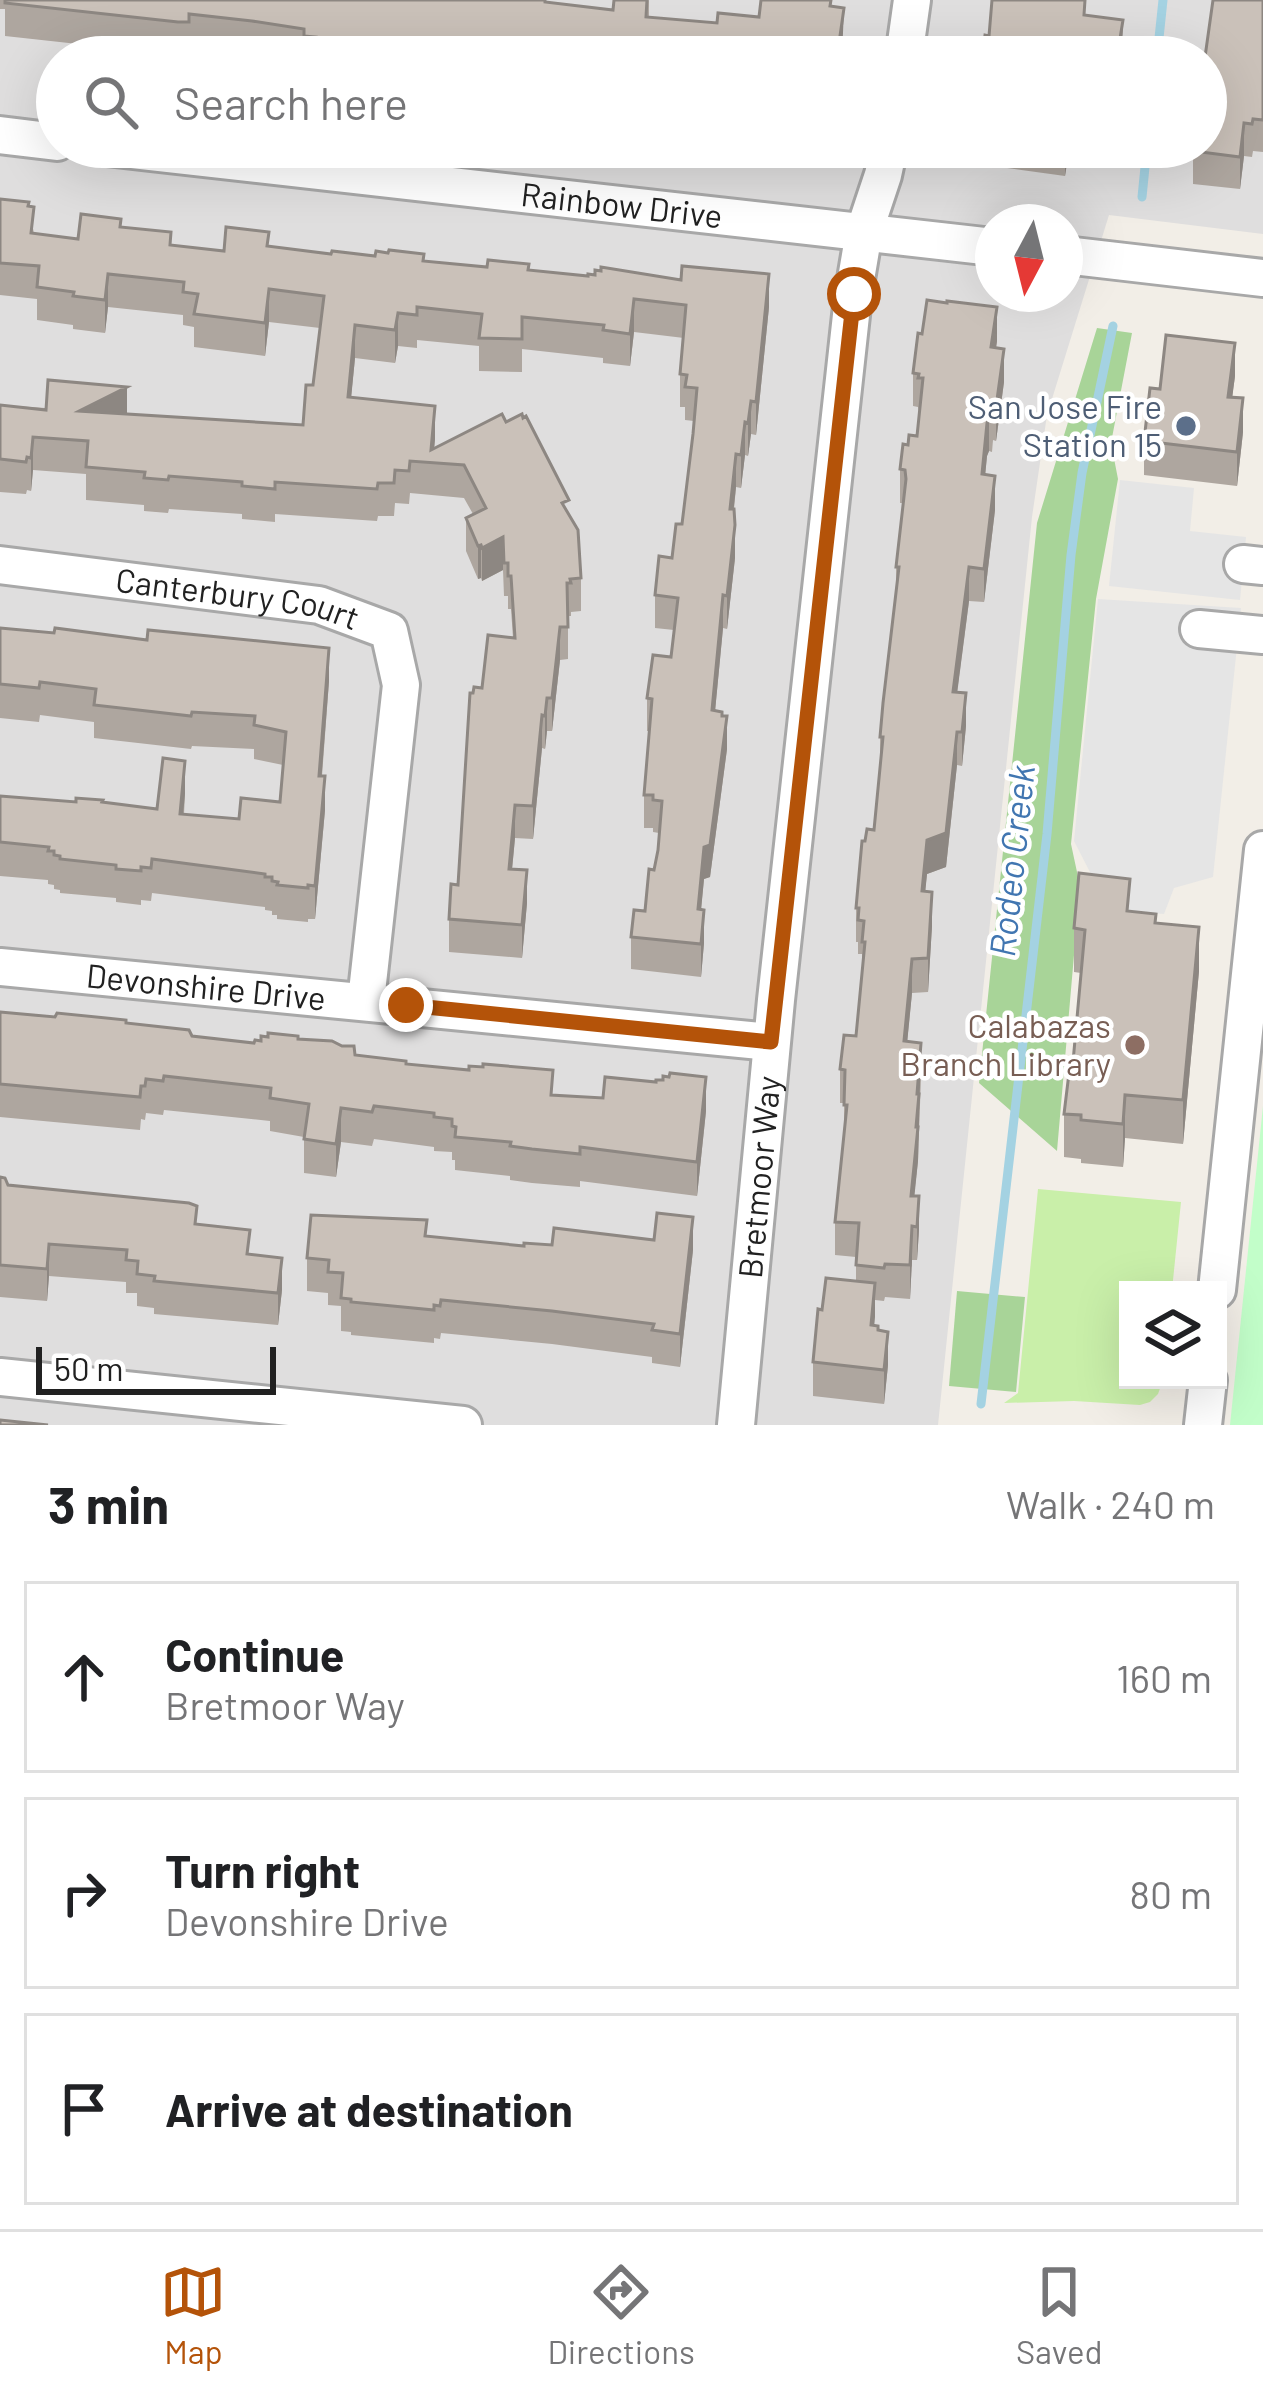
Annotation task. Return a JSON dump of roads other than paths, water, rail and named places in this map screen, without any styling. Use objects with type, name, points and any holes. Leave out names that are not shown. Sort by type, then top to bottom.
[{"type":"street","points":[[907,36],[912,0]]},
{"type":"street","points":[[0,135],[36,139]]},
{"type":"street","name":"Rainbow Drive","points":[[293,168],[975,245]]},
{"type":"street","name":"Bretmoor Way","points":[[736,1425],[771,1042],[854,294],[864,232],[885,168]]},
{"type":"street","points":[[1083,257],[1263,278]]},
{"type":"street","name":"Canterbury Court","points":[[0,565],[319,605],[389,631],[401,685],[366,1001]]},
{"type":"street","points":[[1199,629],[1263,635]]},
{"type":"street","points":[[1218,1281],[1263,850]]},
{"type":"street","name":"Devonshire Drive","points":[[0,967],[771,1042]]},
{"type":"street","points":[[0,1377],[463,1425]]},
{"type":"street","points":[[1203,1425],[1207,1389]]},
{"type":"waterway","name":"Rodeo Creek","points":[[1159,36],[1163,0]]},
{"type":"waterway","name":"Rodeo Creek","points":[[1142,197],[1145,168]]},
{"type":"waterway","name":"Rodeo Creek","points":[[981,1404],[1047,834],[1071,555],[1082,473],[1113,326]]},
{"type":"place","name":"San Jose Fire Station 15","points":[[1186,426]]},
{"type":"place","name":"Calabazas Branch Library","points":[[1135,1045]]}]
